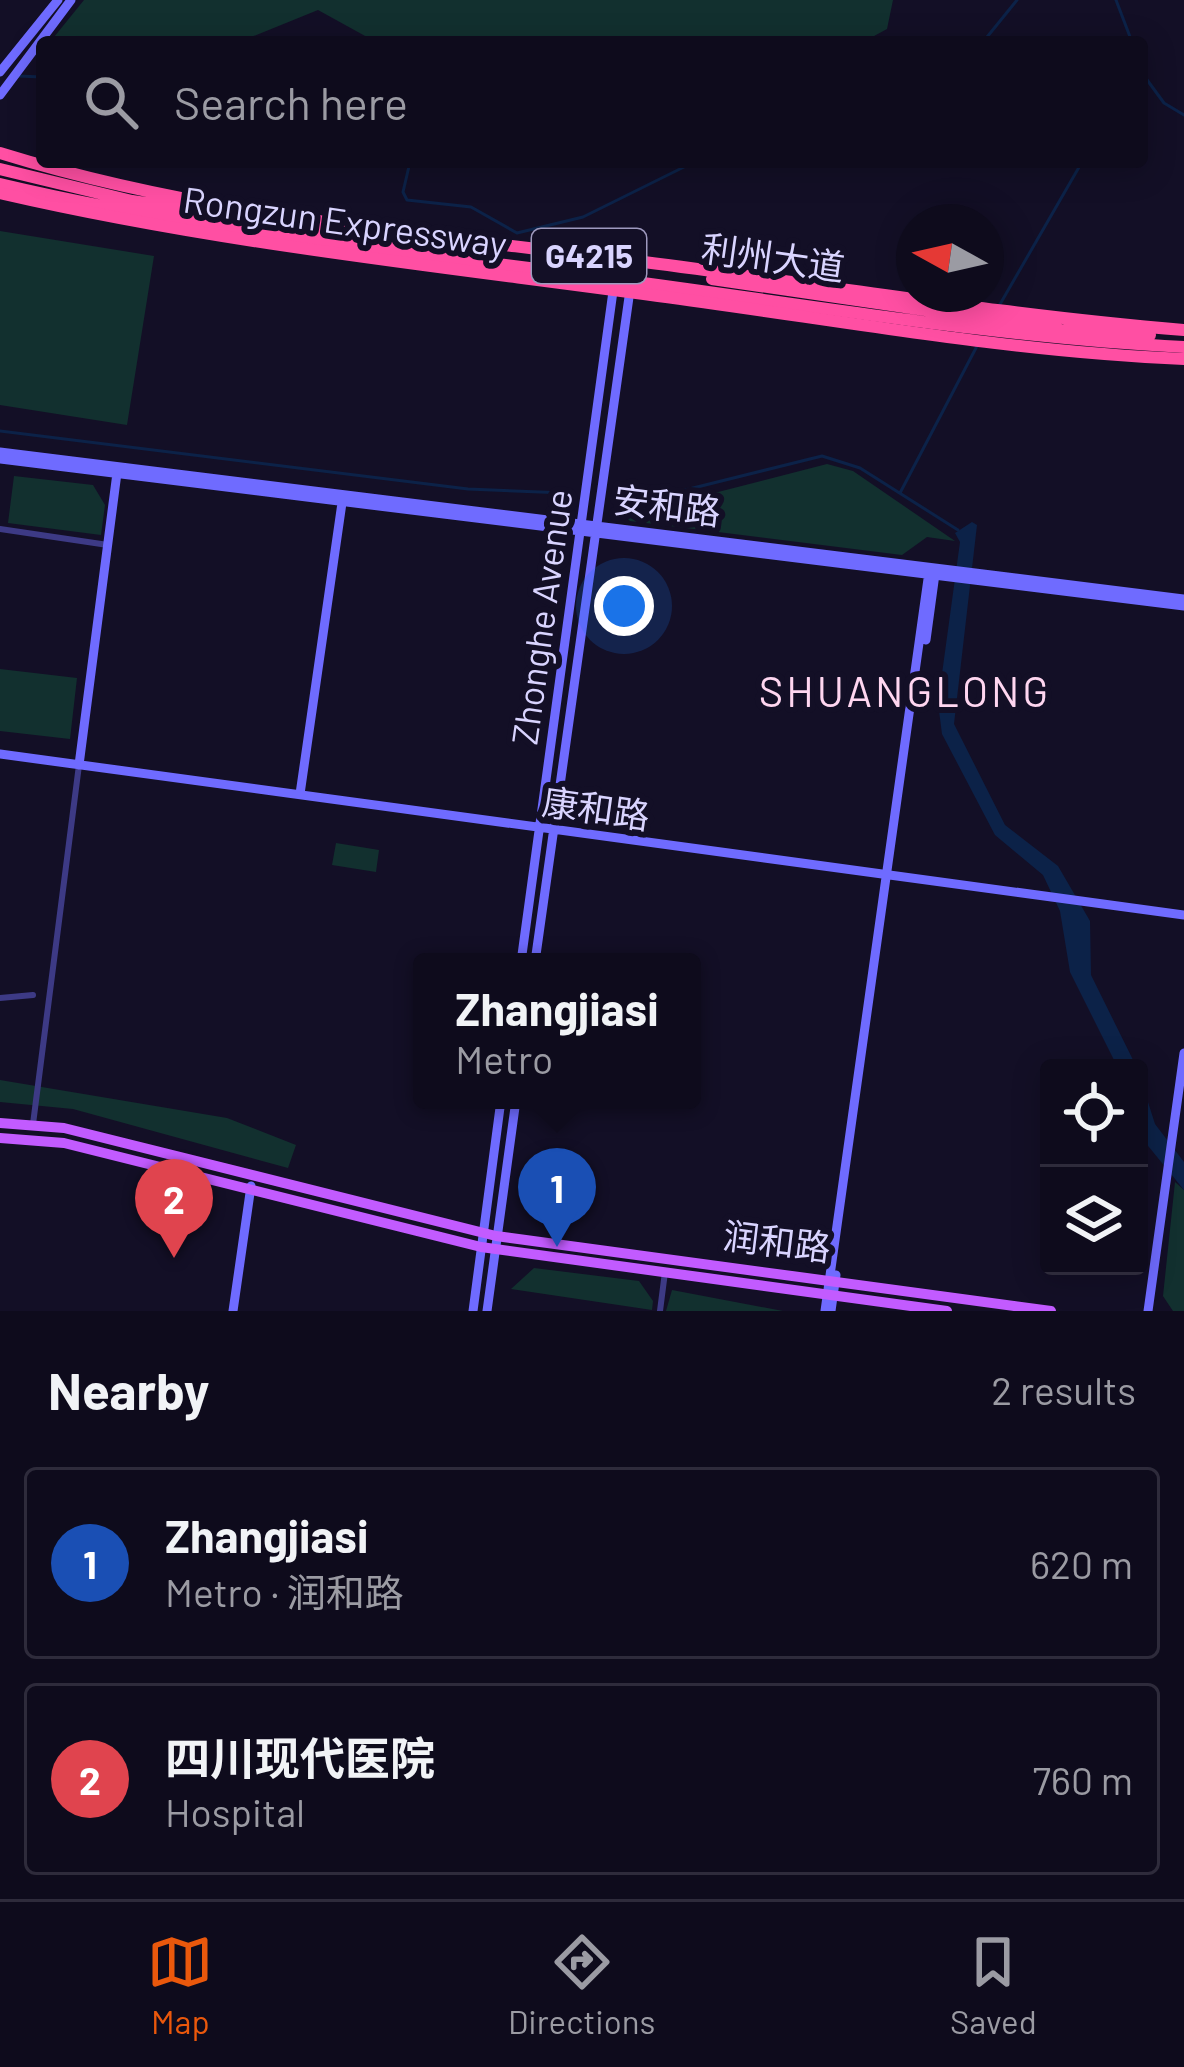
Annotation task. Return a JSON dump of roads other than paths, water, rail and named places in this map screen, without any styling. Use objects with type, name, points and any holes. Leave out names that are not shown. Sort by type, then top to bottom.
[{"type":"highway","name":"Rongzun Expressway","points":[[0,153],[36,162]]},
{"type":"highway","name":"Rongzun Expressway","points":[[59,168],[184,200],[438,239],[641,261],[1052,320],[1184,334]]},
{"type":"highway","name":"利州大道","points":[[0,169],[132,201],[292,226],[617,265],[972,324]]},
{"type":"highway","name":"利州大道","points":[[0,184],[154,217],[614,279],[1184,347]]},
{"type":"highway","name":"Rongzun Expressway","points":[[0,194],[150,224],[368,257],[1059,350],[1184,359]]},
{"type":"highway","name":"利州大道","points":[[1009,328],[1184,334]]},
{"type":"main road","points":[[0,1123],[33,1125],[253,1174],[488,1241]]},
{"type":"main road","points":[[0,1138],[64,1143],[488,1241]]},
{"type":"main road","name":"润和路","points":[[488,1241],[832,1279],[1051,1311]]},
{"type":"main road","name":"润和路","points":[[488,1241],[665,1272],[947,1311]]},
{"type":"street","points":[[0,95],[4,77],[58,0]]},
{"type":"street","points":[[38,36],[71,0]]},
{"type":"street","points":[[16,60],[36,38]]},
{"type":"street","name":"Zhonghe Avenue","points":[[522,953],[614,279]]},
{"type":"street","name":"Zhonghe Avenue","points":[[537,953],[632,281]]},
{"type":"street","name":"安和路","points":[[0,455],[1184,603]]},
{"type":"street","points":[[33,1125],[118,470]]},
{"type":"street","points":[[300,794],[342,498]]},
{"type":"street","points":[[0,529],[108,545]]},
{"type":"street","points":[[828,1311],[932,572]]},
{"type":"street","name":"康和路","points":[[0,754],[1184,915]]},
{"type":"street","points":[[0,998],[32,995]]},
{"type":"street","points":[[1148,1311],[1184,1053]]},
{"type":"street","points":[[488,1311],[488,1241],[500,1109]]},
{"type":"street","points":[[473,1311],[514,1109]]},
{"type":"street","points":[[233,1311],[253,1174]]},
{"type":"street","points":[[660,1311],[665,1272]]},
{"type":"water","points":[[972,522],[977,525],[954,724],[1005,825],[1058,866],[1090,921],[1091,975],[1133,1059],[1114,1059],[1070,972],[1060,911],[1043,875],[995,835],[942,734],[938,703],[960,542],[955,533]]},
{"type":"water","points":[[1148,1102],[1155,1124],[1184,1162],[1184,1190],[1148,1146]]},
{"type":"waterway","points":[[988,36],[1017,0]]},
{"type":"waterway","points":[[1116,0],[1130,36]]},
{"type":"waterway","points":[[18,76],[36,77]]},
{"type":"waterway","points":[[1148,81],[1164,103],[1184,115]]},
{"type":"waterway","points":[[409,168],[403,192],[407,200],[471,207],[517,233],[583,217],[682,168]]},
{"type":"waterway","points":[[1004,297],[1079,168]]},
{"type":"waterway","points":[[900,493],[977,346]]},
{"type":"waterway","points":[[0,431],[468,489],[566,493]]},
{"type":"waterway","points":[[625,497],[661,496],[822,456],[860,468],[958,530]]},
{"type":"place","name":"Zhangjiasi","points":[[557,1247]]},
{"type":"place","name":"四川现代医院","points":[[174,1258]]},
{"type":"district","name":"SHUANGLONG","points":[[905,692]]}]
